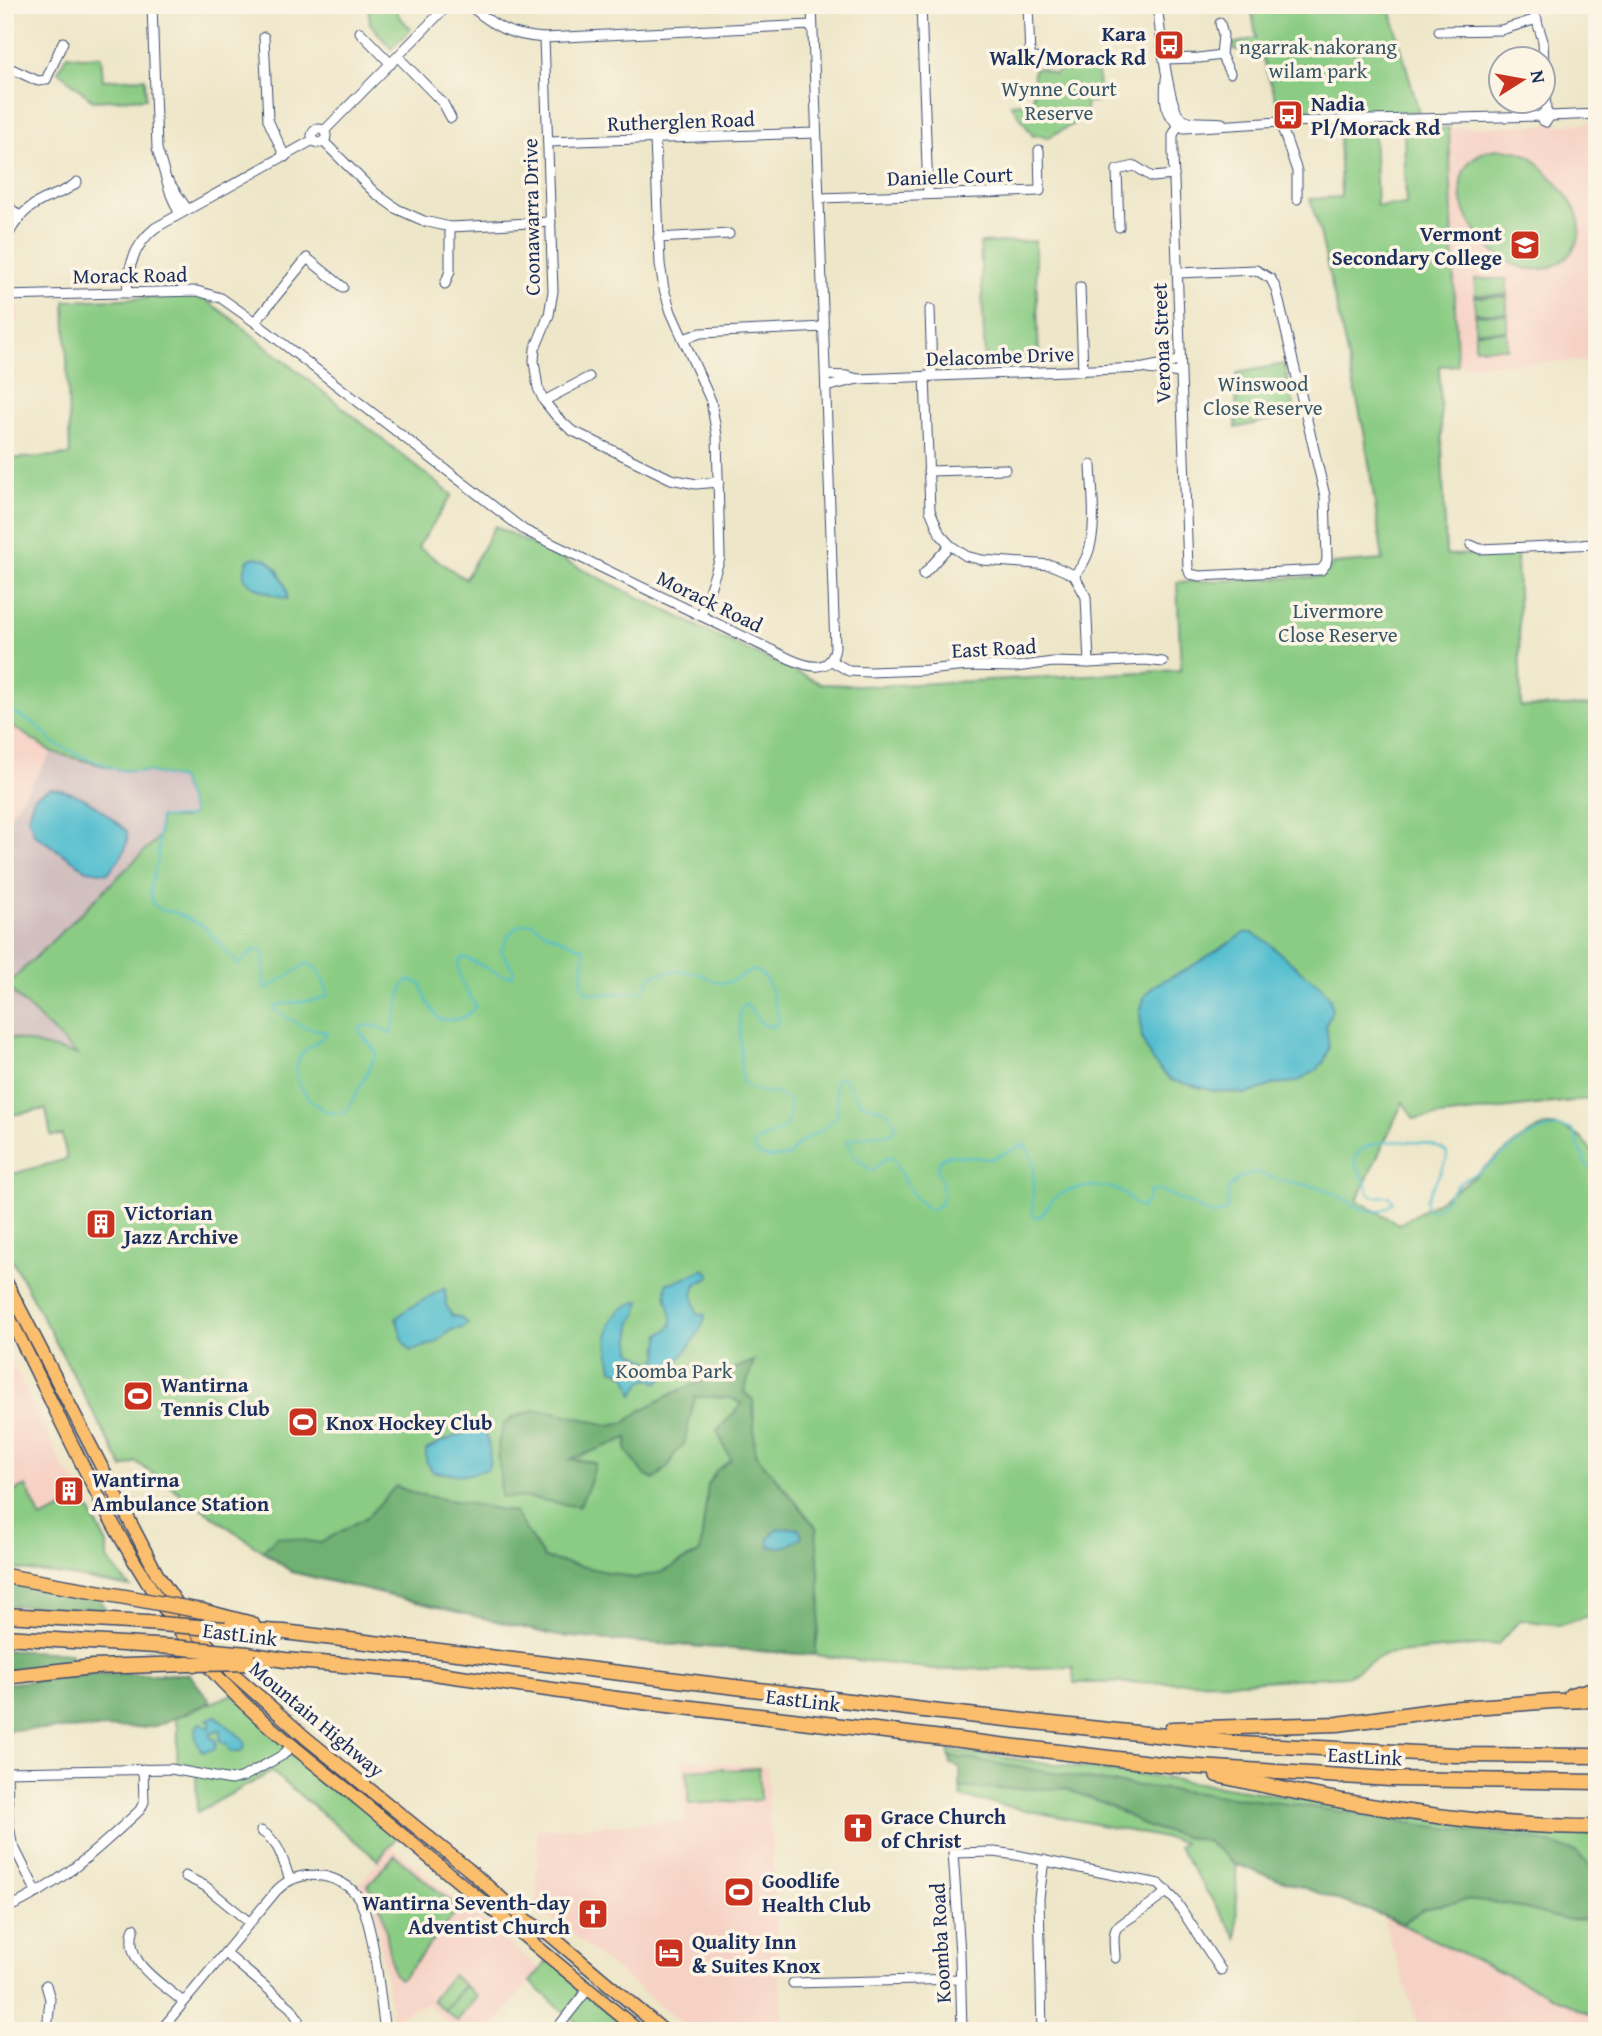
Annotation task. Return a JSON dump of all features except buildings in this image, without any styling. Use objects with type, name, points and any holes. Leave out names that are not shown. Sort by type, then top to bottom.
[{"type":"highway","points":[[5,1576],[202,1611],[284,1632]]},
{"type":"highway","name":"EastLink","points":[[5,1615],[284,1632],[916,1709],[1241,1744],[1363,1752],[1597,1756]]},
{"type":"highway","name":"EastLink","points":[[5,1637],[173,1647],[251,1658],[426,1672],[630,1701],[1168,1765],[1390,1779],[1597,1782]]},
{"type":"highway","points":[[5,1677],[93,1667],[189,1664],[251,1658]]},
{"type":"highway","points":[[1553,1701],[1597,1688]]},
{"type":"highway","points":[[1119,1730],[1338,1724],[1447,1709],[1597,1700]]},
{"type":"highway","points":[[1168,1765],[1272,1787],[1461,1819],[1516,1825],[1597,1827]]},
{"type":"main road","name":"Mountain Highway","points":[[5,1280],[19,1321],[115,1525],[156,1597],[194,1649],[224,1684],[292,1745],[639,2031]]},
{"type":"main road","name":"Mountain Highway","points":[[5,1310],[19,1321],[174,1602],[221,1662],[306,1738],[664,2031]]},
{"type":"main road","points":[[292,1745],[306,1738]]},
{"type":"main road","points":[[393,1828],[402,1815]]},
{"type":"main road","points":[[588,1989],[599,1977]]},
{"type":"street","points":[[152,5],[159,158],[164,175],[183,211]]},
{"type":"street","points":[[127,293],[127,273],[136,248],[155,228],[320,137],[448,5]]},
{"type":"street","points":[[469,5],[495,27],[521,36],[544,38],[812,25]]},
{"type":"street","points":[[811,5],[835,647],[830,660]]},
{"type":"street","points":[[921,5],[928,194]]},
{"type":"street","points":[[1028,5],[1030,57]]},
{"type":"street","points":[[1157,5],[1167,79],[1180,122],[1229,124],[1507,116]]},
{"type":"street","points":[[1532,5],[1543,46]]},
{"type":"street","points":[[1438,31],[1501,30],[1537,19]]},
{"type":"street","points":[[1220,23],[1223,36],[1221,55],[1230,73]]},
{"type":"street","points":[[360,32],[443,103],[451,118]]},
{"type":"street","points":[[264,37],[268,120],[285,157]]},
{"type":"street","name":"Coonawarra Drive","points":[[544,38],[553,291],[549,315],[535,349],[538,388],[544,401],[571,430],[671,479],[696,484],[719,482]]},
{"type":"street","points":[[5,66],[43,81],[62,42]]},
{"type":"street","points":[[1164,59],[1221,55]]},
{"type":"street","points":[[1021,64],[1030,57],[1054,62]]},
{"type":"street","points":[[1556,115],[1597,114]]},
{"type":"street","name":"Verona Street","points":[[1177,273],[1256,270],[1271,279],[1276,289],[1325,496],[1327,558],[1324,567],[1316,571],[1200,576],[1191,574],[1188,568],[1180,373],[1180,361],[1177,273],[1173,135],[1180,122]]},
{"type":"street","points":[[1280,122],[1297,171],[1297,199]]},
{"type":"street","name":"Rutherglen Road","points":[[548,142],[816,133]]},
{"type":"street","points":[[320,137],[374,193],[397,209],[424,221],[450,227],[551,222]]},
{"type":"street","points":[[655,139],[658,237],[664,289],[711,401],[718,436],[720,558],[701,616]]},
{"type":"street","name":"Danielle Court","points":[[819,198],[1040,191],[1039,150]]},
{"type":"street","points":[[1119,227],[1117,170],[1135,166],[1152,177],[1174,175]]},
{"type":"street","points":[[5,243],[20,217],[34,205],[76,183]]},
{"type":"street","points":[[5,203],[20,217]]},
{"type":"street","points":[[444,284],[450,271],[450,227]]},
{"type":"street","points":[[658,237],[729,234]]},
{"type":"street","points":[[255,322],[307,258],[343,287]]},
{"type":"street","points":[[1080,287],[1083,371]]},
{"type":"street","name":"Morack Road","points":[[5,296],[197,291],[221,298],[524,530],[803,665],[819,667],[830,660]]},
{"type":"street","points":[[930,309],[928,471],[930,510],[940,534],[966,556],[982,560],[1051,565],[1074,575],[1086,597],[1089,663]]},
{"type":"street","points":[[683,339],[701,333],[824,327]]},
{"type":"street","name":"Delacombe Drive","points":[[826,387],[858,379],[1143,368],[1180,361]]},
{"type":"street","name":"Delacombe Drive","points":[[1143,368],[1180,373]]},
{"type":"street","name":"Delacombe Drive","points":[[825,375],[858,379]]},
{"type":"street","points":[[544,401],[589,377]]},
{"type":"street","points":[[1074,575],[1088,554],[1093,535],[1091,465]]},
{"type":"street","points":[[928,471],[1005,469]]},
{"type":"street","points":[[1471,545],[1480,549],[1597,544]]},
{"type":"street","points":[[923,575],[950,545]]},
{"type":"street","name":"East Road","points":[[830,660],[855,672],[968,666],[1016,667],[1053,662],[1163,662]]},
{"type":"street","points":[[37,1893],[9,1844],[6,1772],[171,1769],[222,1779],[238,1779],[283,1755],[292,1745]]},
{"type":"street","points":[[5,1909],[37,1893],[85,1861],[142,1808],[143,1769]]},
{"type":"street","points":[[261,1832],[270,1836],[278,1846],[290,1880]]},
{"type":"street","name":"Koomba Road","points":[[962,2031],[953,1853],[994,1852],[1044,1860]]},
{"type":"street","points":[[1042,2031],[1039,1898],[1044,1860],[1149,1881],[1167,1891],[1221,1970]]},
{"type":"street","points":[[160,2031],[276,1890],[290,1880],[309,1875],[323,1876],[344,1885],[358,1897],[369,1927],[385,2031]]},
{"type":"street","points":[[185,1876],[205,1886],[249,1922]]},
{"type":"street","points":[[1115,1958],[1114,1936],[1118,1925],[1157,1902],[1167,1891]]},
{"type":"street","points":[[134,1928],[131,1941],[136,1959],[183,2002]]},
{"type":"street","points":[[225,1953],[291,2008],[298,2019]]},
{"type":"street","points":[[793,1983],[818,1988],[961,1979]]},
{"type":"street","points":[[46,1985],[49,1994],[47,2031]]},
{"type":"street","points":[[555,2031],[588,1989]]},
{"type":"shaded area","name":"Vermont Secondary College","points":[[1597,123],[1597,361],[1457,365],[1449,128]]},
{"type":"shaded area","points":[[5,307],[19,307],[18,319],[5,353]]},
{"type":"shaded area","points":[[5,721],[52,752],[5,823]]},
{"type":"shaded area","points":[[52,752],[120,770],[150,772],[180,779],[193,813],[181,819],[160,817],[159,837],[6,986],[78,1056],[5,1036],[5,823]]},
{"type":"shaded area","points":[[5,1348],[64,1469],[75,1481],[84,1499],[41,1519],[5,1495]]},
{"type":"shaded area","points":[[682,1759],[767,1767],[783,2031],[691,2031],[537,1906],[537,1829],[686,1821]]},
{"type":"shaded area","points":[[390,1845],[540,1969],[490,2031],[456,2031],[427,2003],[392,2020],[375,1909],[360,1884]]},
{"type":"shaded area","points":[[1382,1915],[1597,2018],[1597,2031],[1420,2031]]},
{"type":"green space","points":[[368,5],[397,5],[398,15],[411,29],[391,49],[370,23]]},
{"type":"green space","name":"ngarrak nakorang wilam park","points":[[1251,5],[1389,5],[1419,112],[1280,111],[1259,48],[1234,50],[1233,44],[1256,38]]},
{"type":"green space","points":[[67,55],[101,56],[103,80],[145,78],[146,98],[93,101],[58,71]]},
{"type":"green space","name":"Wynne Court Reserve","points":[[1098,66],[1099,101],[1086,102],[1086,117],[1048,138],[1033,136],[1011,104],[1033,103],[1034,69],[1040,68],[1054,74],[1065,67]]},
{"type":"green space","points":[[1449,128],[1457,365],[1439,366],[1446,555],[1517,553],[1521,707],[1597,705],[1597,1098],[1414,1119],[1403,1102],[1357,1200],[1399,1224],[1464,1184],[1530,1134],[1548,1126],[1564,1128],[1578,1136],[1594,1155],[1597,1162],[1597,1613],[1561,1625],[1520,1620],[1498,1644],[1385,1654],[1347,1676],[1241,1682],[1074,1683],[1073,1667],[943,1670],[815,1655],[558,1636],[292,1572],[136,1462],[123,1468],[5,1247],[5,1176],[67,1159],[62,1135],[51,1136],[46,1109],[5,1116],[5,1036],[77,1055],[6,986],[159,837],[160,817],[181,819],[193,813],[180,779],[150,772],[120,770],[52,752],[5,721],[7,459],[70,455],[65,301],[200,296],[452,495],[418,547],[465,579],[495,526],[717,636],[822,684],[878,686],[1181,670],[1177,582],[1316,577],[1324,575],[1333,564],[1383,560],[1365,436],[1320,232],[1310,199],[1341,197],[1339,131],[1374,130],[1377,206],[1406,205],[1404,129]]},
{"type":"green space","points":[[1495,149],[1513,150],[1531,157],[1557,183],[1574,208],[1580,227],[1579,236],[1571,253],[1551,267],[1527,269],[1504,260],[1485,243],[1470,222],[1462,198],[1462,177],[1472,159]]},
{"type":"green space","points":[[1035,241],[1039,361],[985,363],[980,243]]},
{"type":"green space","points":[[1475,279],[1507,279],[1507,295],[1475,295]]},
{"type":"green space","points":[[1475,297],[1507,297],[1507,313],[1475,313]]},
{"type":"green space","points":[[1507,314],[1507,331],[1475,331],[1475,315]]},
{"type":"green space","points":[[1475,332],[1507,332],[1507,348],[1475,348]]},
{"type":"green space","name":"Winswood Close Reserve","points":[[1284,364],[1296,414],[1236,428],[1237,373]]},
{"type":"green space","points":[[754,1361],[744,1392],[753,1400],[755,1453],[816,1527],[821,1606],[815,1655],[558,1636],[292,1572],[263,1551],[277,1536],[320,1543],[368,1516],[396,1486],[416,1494],[514,1512],[544,1558],[634,1578],[662,1572],[700,1552],[708,1485],[716,1471],[731,1460],[717,1431],[742,1404],[731,1398],[695,1397],[684,1444],[654,1480],[646,1476],[626,1450],[628,1438],[571,1459],[596,1463],[579,1507],[530,1498],[501,1497],[498,1443],[504,1424],[514,1417],[536,1410],[608,1425],[626,1422],[641,1410],[680,1390]]},
{"type":"green space","points":[[26,1486],[41,1519],[84,1499],[107,1544],[107,1559],[130,1587],[5,1568],[5,1495]]},
{"type":"green space","points":[[5,1580],[96,1594],[106,1610],[5,1605]]},
{"type":"green space","points":[[5,1650],[71,1653],[71,1665],[5,1672]]},
{"type":"green space","points":[[92,1674],[189,1674],[211,1702],[153,1727],[5,1730],[5,1684]]},
{"type":"green space","points":[[233,1694],[400,1833],[378,1860],[272,1772],[197,1812],[196,1774],[177,1770],[178,1728],[174,1718]]},
{"type":"green space","points":[[948,1750],[1462,1823],[1597,1834],[1597,2018],[1382,1915],[1236,1864],[1237,1938],[1178,1847],[1184,1842],[961,1797],[960,1767],[951,1764]]},
{"type":"green space","points":[[950,1756],[1106,1782],[1305,1806],[1429,1826],[1530,1838],[1577,1852],[1595,1873],[1597,1903],[1593,1919],[1565,1920],[1508,1904],[1464,1900],[1423,1909],[1402,1924],[1235,1864],[1208,1842],[1148,1827],[1104,1803],[1065,1789],[960,1788],[960,1767],[951,1764]]},
{"type":"green space","points":[[759,1768],[761,1800],[689,1804],[687,1770]]},
{"type":"green space","points":[[395,1855],[459,1909],[399,1979],[393,1973],[383,1913],[368,1885]]},
{"type":"green space","points":[[550,1958],[639,2031],[586,2031],[530,1982]]},
{"type":"green space","points":[[452,1975],[464,1985],[444,2010],[432,2000]]},
{"type":"green space","points":[[465,1986],[477,1996],[457,2021],[445,2011]]},
{"type":"water","points":[[254,557],[266,559],[278,571],[287,599],[263,591],[246,580],[245,568],[248,560]]},
{"type":"water","points":[[50,788],[84,798],[127,831],[125,849],[108,873],[87,870],[34,834],[28,816],[34,797]]},
{"type":"water","points":[[1245,933],[1252,933],[1267,942],[1319,984],[1330,998],[1332,1010],[1326,1024],[1329,1048],[1324,1062],[1297,1082],[1275,1084],[1247,1094],[1214,1091],[1171,1080],[1152,1061],[1142,1039],[1140,1012],[1145,995],[1156,984],[1184,971]]},
{"type":"water","points":[[704,1269],[710,1274],[709,1278],[696,1284],[693,1294],[697,1314],[705,1315],[699,1331],[663,1378],[657,1383],[652,1379],[642,1381],[633,1395],[625,1375],[612,1369],[608,1336],[613,1318],[628,1305],[640,1301],[631,1325],[631,1351],[651,1363],[658,1358],[660,1334],[671,1325],[667,1283],[681,1280]]},
{"type":"water","points":[[445,1288],[446,1305],[452,1316],[460,1317],[468,1324],[451,1330],[435,1343],[411,1351],[404,1343],[396,1318]]},
{"type":"water","points":[[484,1426],[490,1453],[488,1469],[466,1475],[433,1472],[426,1461],[426,1450]]},
{"type":"water","points":[[777,1529],[799,1529],[802,1536],[787,1546],[769,1546],[769,1538]]},
{"type":"water","points":[[216,1716],[244,1740],[245,1746],[241,1752],[231,1752],[225,1743],[220,1741],[221,1730],[210,1734],[211,1738],[216,1740],[215,1749],[203,1752],[197,1741],[196,1729],[200,1722],[209,1728],[211,1723],[207,1719]]},
{"type":"waterway","points":[[5,708],[37,725],[53,743],[88,759],[120,770],[150,772],[180,779],[193,813],[189,817],[159,819],[158,859],[150,889],[153,904],[163,911],[174,912],[205,927],[238,965],[254,950],[263,951],[265,990],[308,963],[319,971],[329,995],[316,1000],[282,1004],[275,1006],[274,1010],[304,1027],[327,1032],[299,1058],[297,1074],[303,1090],[315,1104],[329,1112],[346,1113],[377,1053],[360,1032],[361,1026],[376,1026],[391,1034],[403,986],[408,980],[421,984],[427,1002],[439,1019],[455,1020],[464,1017],[476,1006],[461,980],[458,962],[464,957],[501,975],[513,976],[513,969],[501,951],[509,935],[519,925],[532,923],[545,932],[584,949],[582,983],[585,991],[592,993],[643,992],[651,976],[668,972],[696,973],[723,983],[754,970],[760,973],[769,984],[779,1020],[773,1027],[762,1024],[745,1003],[742,1007],[742,1079],[745,1085],[753,1089],[789,1100],[789,1118],[778,1132],[755,1142],[753,1146],[757,1154],[769,1158],[789,1156],[800,1143],[833,1121],[838,1114],[835,1082],[838,1077],[843,1078],[860,1102],[888,1112],[897,1124],[891,1134],[847,1140],[853,1155],[872,1171],[885,1159],[893,1157],[912,1194],[931,1211],[943,1198],[937,1168],[941,1159],[949,1155],[990,1159],[1024,1145],[1034,1170],[1034,1217],[1041,1216],[1061,1194],[1077,1188],[1095,1187],[1119,1191],[1141,1208],[1148,1200],[1150,1191],[1160,1190],[1214,1215],[1227,1210],[1228,1189],[1240,1178],[1256,1172],[1279,1180],[1323,1188],[1363,1209],[1375,1212],[1385,1209],[1393,1202],[1389,1196],[1374,1197],[1368,1193],[1354,1158],[1366,1147],[1396,1142],[1431,1145],[1447,1153],[1446,1161],[1426,1200],[1426,1208],[1433,1211],[1459,1183],[1483,1170],[1513,1146],[1548,1128],[1573,1130],[1586,1164],[1597,1171]]},
{"type":"place","name":"Kara Walk/Morack Rd","points":[[1169,45]]},
{"type":"place","name":"Nadia Pl/Morack Rd","points":[[1288,115]]},
{"type":"place","name":"Vermont Secondary College","points":[[1525,245]]},
{"type":"place","name":"Victorian Jazz Archive","points":[[101,1224]]},
{"type":"place","name":"Wantirna Tennis Club","points":[[138,1396]]},
{"type":"place","name":"Knox Hockey Club","points":[[303,1422]]},
{"type":"place","name":"Wantirna Ambulance Station","points":[[69,1491]]},
{"type":"place","name":"Grace Church of Christ","points":[[858,1828]]},
{"type":"place","name":"Goodlife Health Club","points":[[739,1892]]},
{"type":"place","name":"Wantirna Seventh-day Adventist Church","points":[[593,1914]]},
{"type":"place","name":"Quality Inn & Suites Knox","points":[[669,1953]]},
{"type":"park label","name":"Livermore Close Reserve","points":[[1338,622]]},
{"type":"park label","name":"Koomba Park","points":[[674,1370]]}]
